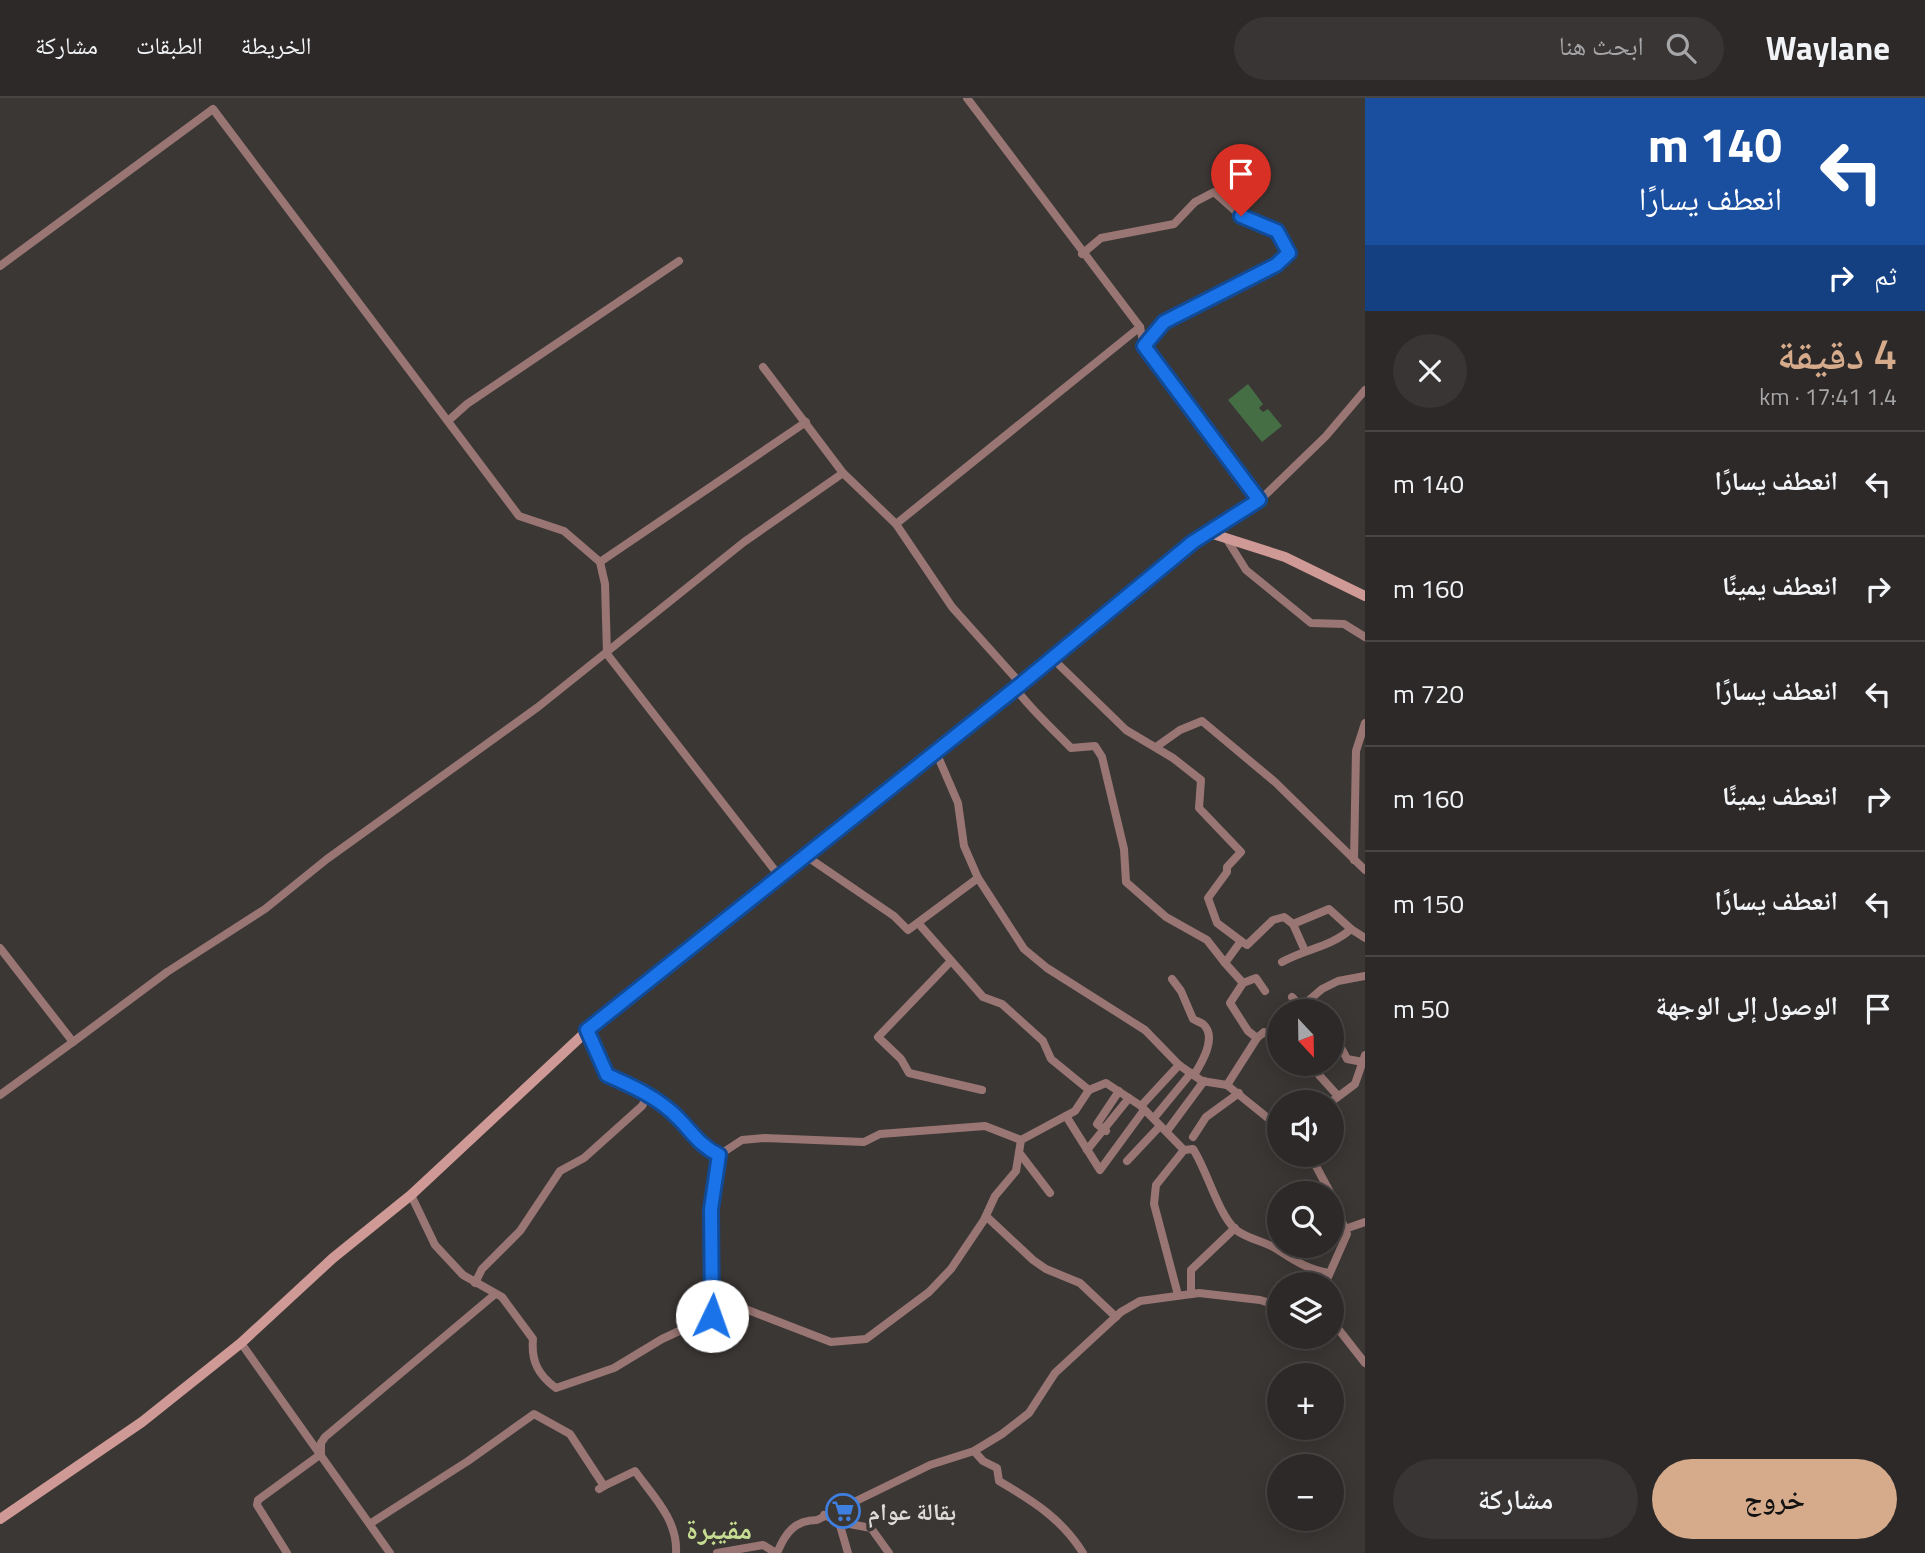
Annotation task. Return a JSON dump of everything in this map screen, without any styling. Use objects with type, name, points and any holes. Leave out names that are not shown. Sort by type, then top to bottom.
[{"type":"street","points":[[967,98],[1082,254],[1140,327],[1144,346],[1259,500]]},
{"type":"street","points":[[0,266],[213,108],[519,516],[564,531],[600,562],[605,584],[607,654],[780,877]]},
{"type":"street","points":[[1082,254],[1101,238],[1174,224],[1195,202],[1214,192],[1241,216],[1277,231],[1289,253],[1276,265],[1164,322],[1144,346]]},
{"type":"street","points":[[448,421],[467,404],[679,261]]},
{"type":"street","points":[[896,524],[1140,327]]},
{"type":"street","points":[[763,367],[843,473],[896,524],[952,607],[1018,686],[1035,716],[1048,722],[1071,748],[1095,747],[1102,757],[1124,849],[1126,882],[1166,917],[1207,940],[1243,984]]},
{"type":"street","points":[[0,1519],[142,1422],[241,1343],[333,1258],[411,1195],[587,1030],[1018,686],[1193,542],[1259,500],[1326,436],[1365,390]]},
{"type":"street","points":[[600,562],[806,422]]},
{"type":"street","points":[[0,1095],[167,972],[265,909],[607,654],[620,639],[744,542],[843,473]]},
{"type":"street","points":[[1210,533],[1286,556],[1365,596]]},
{"type":"street","points":[[1226,538],[1246,570],[1311,623],[1344,624],[1365,637]]},
{"type":"street","points":[[1052,658],[1126,730],[1156,747],[1201,780],[1199,808],[1241,852],[1227,867],[1227,873],[1208,898],[1217,923],[1247,945],[1273,920],[1284,917],[1293,924],[1305,951]]},
{"type":"street","points":[[1156,747],[1180,730],[1202,721],[1275,782],[1365,870]]},
{"type":"street","points":[[1354,860],[1356,751],[1365,723]]},
{"type":"street","points":[[936,752],[958,803],[964,846],[978,878],[1024,948],[1047,968],[1145,1030],[1179,1065],[1204,1081],[1227,1085],[1267,1120]]},
{"type":"street","points":[[806,856],[894,916],[908,930],[978,878]]},
{"type":"street","points":[[1293,924],[1329,909],[1365,939]]},
{"type":"street","points":[[919,924],[983,997],[1002,1004],[1033,1031],[1043,1041],[1051,1059],[1089,1090]]},
{"type":"street","points":[[1282,962],[1336,940],[1352,929]]},
{"type":"street","points":[[1225,963],[1241,941]]},
{"type":"street","points":[[0,948],[73,1042]]},
{"type":"street","points":[[950,962],[878,1037],[901,1059],[909,1073],[982,1090]]},
{"type":"street","points":[[1257,1038],[1248,1031],[1230,1003],[1243,984],[1256,978],[1265,991]]},
{"type":"street","points":[[1160,1125],[1206,1051],[1208,1035],[1203,1024],[1193,1019],[1181,990],[1172,979]]},
{"type":"street","points":[[1292,997],[1301,1007],[1322,989],[1338,981],[1364,980]]},
{"type":"street","points":[[587,1030],[607,1075],[648,1094],[678,1117],[704,1148],[719,1155]]},
{"type":"street","points":[[1227,1085],[1257,1038],[1264,1032],[1267,1034]]},
{"type":"street","points":[[1344,1053],[1347,1059],[1364,1058],[1355,1084]]},
{"type":"street","points":[[1066,1116],[1100,1170],[1143,1108],[1179,1065]]},
{"type":"street","points":[[1320,1076],[1333,1090]]},
{"type":"street","points":[[1128,1161],[1204,1081]]},
{"type":"street","points":[[712,1316],[711,1209],[719,1155],[742,1140],[765,1138],[864,1142],[880,1134],[985,1126],[1021,1140],[1066,1116],[1084,1102],[1089,1090],[1106,1083],[1143,1108],[1184,1150]]},
{"type":"street","points":[[1344,1092],[1355,1084],[1365,1083]]},
{"type":"street","points":[[1105,1130],[1097,1124],[1119,1091]]},
{"type":"street","points":[[1192,1137],[1206,1117],[1239,1093]]},
{"type":"street","points":[[475,1283],[482,1269],[520,1231],[560,1171],[584,1158],[642,1106],[648,1094]]},
{"type":"street","points":[[1087,1150],[1129,1098]]},
{"type":"street","points":[[411,1195],[435,1245],[463,1275],[494,1295],[502,1297],[533,1339],[531,1357],[544,1379],[556,1388],[614,1368],[662,1339],[735,1305],[831,1342],[866,1339],[929,1292],[951,1269],[986,1216],[995,1196],[1017,1171],[1021,1140]]},
{"type":"street","points":[[1178,1295],[1154,1204],[1156,1185],[1184,1150],[1193,1149],[1235,1228],[1247,1237],[1275,1248],[1306,1269],[1323,1272]]},
{"type":"street","points":[[1021,1155],[1050,1193]]},
{"type":"street","points":[[986,1216],[1033,1260],[1046,1269],[1080,1283],[1116,1317]]},
{"type":"street","points":[[1329,1272],[1347,1234],[1345,1229],[1365,1222]]},
{"type":"street","points":[[1191,1294],[1191,1270],[1235,1228]]},
{"type":"street","points":[[717,1553],[763,1545],[776,1553],[787,1531],[930,1465],[974,1451],[1029,1413],[1055,1373],[1116,1317],[1140,1301],[1191,1294],[1229,1295],[1267,1303]]},
{"type":"street","points":[[321,1454],[321,1443],[325,1437],[494,1295]]},
{"type":"street","points":[[1344,1336],[1365,1363]]},
{"type":"street","points":[[241,1343],[390,1553]]},
{"type":"street","points":[[371,1523],[468,1461],[534,1414],[570,1434],[601,1487],[635,1471],[667,1513],[677,1541],[676,1553]]},
{"type":"street","points":[[974,1451],[983,1461],[997,1468],[999,1481],[1045,1508],[1061,1527],[1070,1532],[1083,1553]]},
{"type":"street","points":[[287,1553],[257,1502],[321,1454]]},
{"type":"street","points":[[824,1515],[839,1522],[871,1528],[889,1553]]},
{"type":"street","points":[[839,1522],[848,1553]]},
{"type":"green space","points":[[1248,384],[1263,404],[1259,408],[1263,412],[1268,409],[1282,426],[1262,442],[1228,400]]},
{"type":"place","name":"بقالة عوام","points":[[843,1511]]},
{"type":"district","name":"مقيبرة","points":[[719,1528]]},
{"type":"route","points":[[712,1316],[714,1280],[711,1209],[719,1155],[704,1148],[678,1117],[648,1094],[607,1075],[587,1030],[1021,684],[1193,542],[1259,500],[1188,409],[1144,346],[1164,322],[1276,265],[1289,253],[1277,231],[1241,216]]}]
